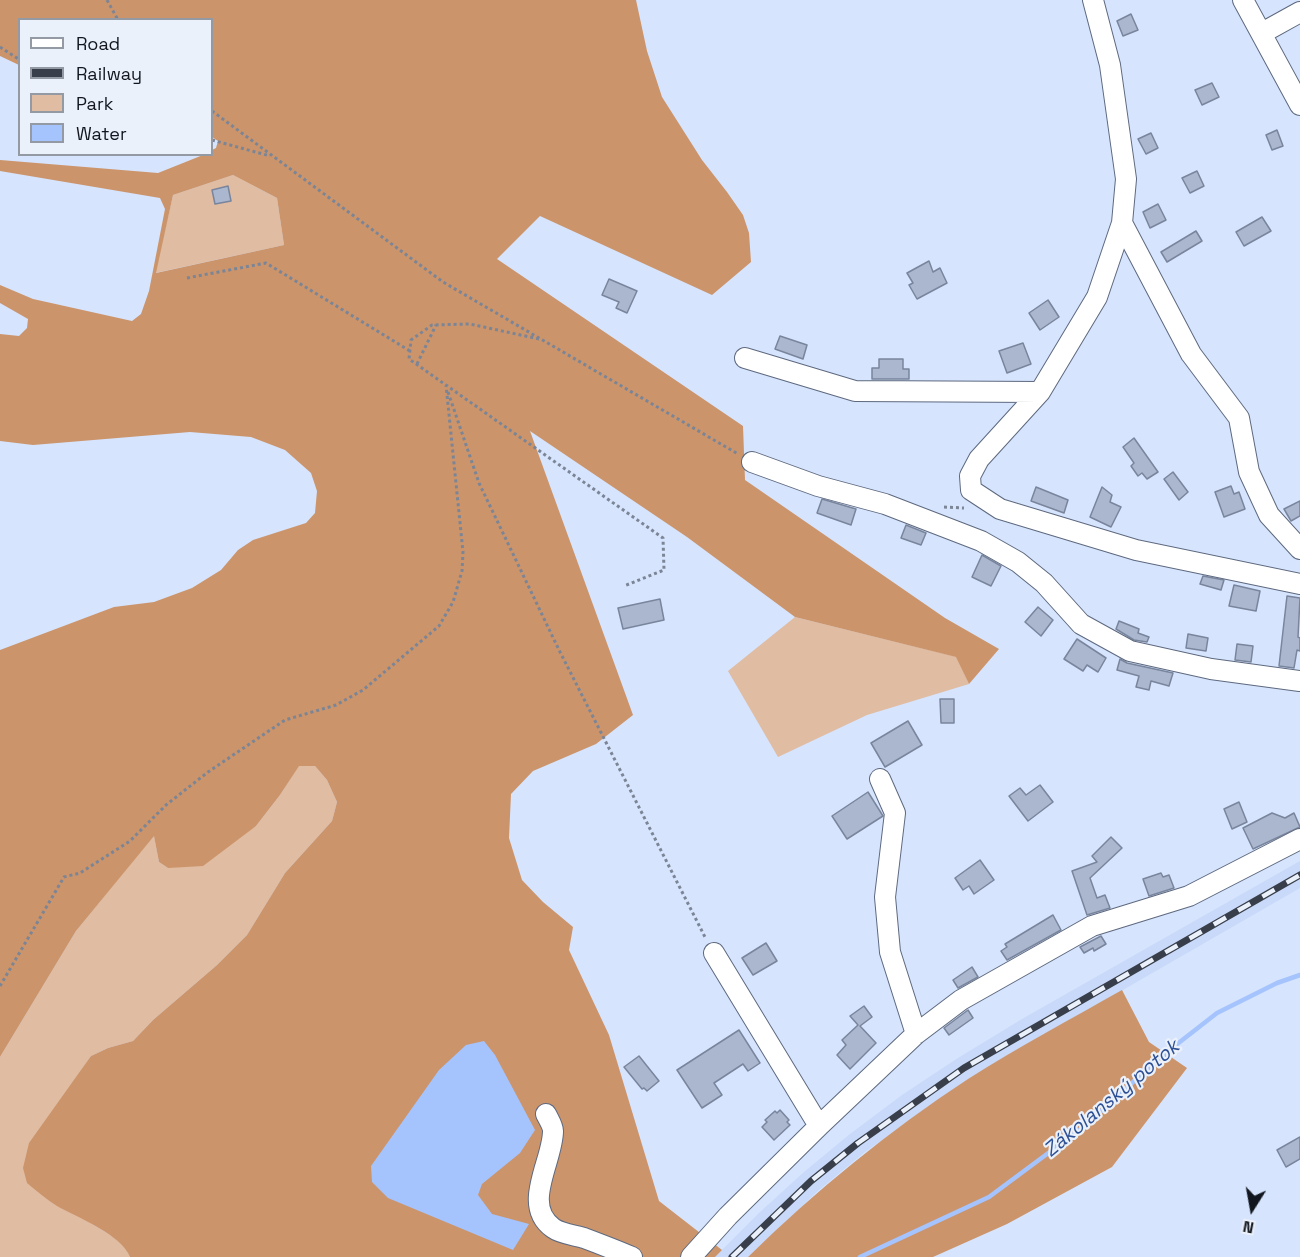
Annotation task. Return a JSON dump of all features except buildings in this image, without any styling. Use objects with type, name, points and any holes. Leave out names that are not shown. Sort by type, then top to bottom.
[{"type":"street","points":[[1093,0],[1110,65],[1126,179],[1122,223],[1097,297],[1040,392],[980,459],[970,476],[971,490],[1000,509],[1136,550],[1300,584]]},
{"type":"street","points":[[1243,0],[1300,105]]},
{"type":"street","points":[[1262,33],[1300,12]]},
{"type":"street","points":[[1122,223],[1191,354],[1239,418],[1249,472],[1269,515],[1300,549]]},
{"type":"street","points":[[745,358],[855,391],[1040,392]]},
{"type":"street","points":[[752,462],[818,486],[885,504],[981,541],[1018,562],[1044,583],[1081,624],[1130,651],[1211,669],[1300,681]]},
{"type":"street","points":[[880,779],[895,813],[885,897],[890,952],[916,1034]]},
{"type":"street","points":[[690,1257],[819,1126],[916,1034],[961,1000],[1092,926],[1189,896],[1300,839]]},
{"type":"street","points":[[714,953],[819,1126]]},
{"type":"street","points":[[546,1114],[554,1130],[549,1160],[539,1188],[539,1204],[545,1220],[554,1229],[608,1246],[632,1257]]},
{"type":"path","points":[[107,0],[117,18]]},
{"type":"path","points":[[0,47],[18,59]]},
{"type":"path","points":[[213,112],[442,282],[752,462]]},
{"type":"path","points":[[213,140],[271,156]]},
{"type":"path","points":[[187,278],[266,263],[410,351]]},
{"type":"path","points":[[543,340],[470,324],[432,325],[411,340],[409,359],[663,538],[664,570],[624,586]]},
{"type":"path","points":[[417,364],[436,325]]},
{"type":"path","points":[[446,384],[479,483],[564,660],[714,953]]},
{"type":"path","points":[[0,986],[64,877],[80,873],[130,841],[166,805],[208,772],[285,720],[336,705],[363,690],[439,626],[453,602],[462,571],[463,552],[446,384]]},
{"type":"shaded area","points":[[0,0],[636,0],[647,51],[662,97],[702,160],[743,215],[749,233],[751,262],[712,295],[540,216],[497,259],[743,426],[745,480],[945,618],[999,649],[969,684],[956,657],[795,617],[687,537],[530,431],[633,715],[596,744],[533,771],[511,794],[509,838],[522,880],[543,902],[573,927],[569,950],[609,1035],[659,1201],[722,1250],[715,1257],[130,1257],[118,1241],[109,1234],[57,1206],[27,1183],[23,1168],[29,1143],[91,1056],[108,1048],[133,1041],[247,935],[285,873],[332,821],[337,802],[327,780],[315,766],[299,766],[256,826],[203,866],[168,868],[159,862],[154,836],[76,931],[0,1057],[0,650],[114,607],[154,602],[192,588],[221,570],[238,550],[253,540],[306,523],[315,513],[317,491],[311,473],[285,450],[251,437],[190,432],[33,445],[0,441],[0,334],[19,336],[27,328],[28,319],[0,303],[0,285],[33,299],[132,321],[141,314],[149,291],[165,209],[160,198],[0,171],[0,160],[158,173],[200,156],[213,156],[213,150],[216,148],[218,141],[213,138],[213,18],[18,18],[18,65],[0,56]],"holes":[[[233,175],[277,198],[284,245],[156,273],[173,195]]]},
{"type":"shaded area","points":[[1300,861],[1300,888],[970,1078],[865,1152],[819,1190],[748,1257],[715,1257],[804,1172],[902,1095],[1022,1019]]},
{"type":"shaded area","points":[[1122,990],[1149,1042],[1187,1068],[1112,1167],[1007,1224],[933,1257],[748,1257],[854,1162],[910,1119],[987,1067]]},
{"type":"green space","points":[[233,175],[277,198],[284,245],[155,273],[173,195]]},
{"type":"green space","points":[[795,617],[957,657],[969,684],[867,715],[778,757],[728,671]]},
{"type":"green space","points":[[299,765],[315,766],[327,780],[337,802],[332,821],[285,873],[247,935],[217,965],[153,1020],[133,1041],[108,1048],[91,1056],[80,1073],[89,1222],[119,1241],[130,1257],[0,1257],[0,1057],[76,931],[154,835],[159,862],[168,868],[256,826]]},
{"type":"water","points":[[484,1041],[495,1055],[535,1130],[520,1153],[482,1184],[478,1195],[492,1214],[529,1224],[513,1250],[388,1198],[372,1182],[371,1166],[439,1070],[466,1045]]},
{"type":"waterway","name":"Zákolanský potok","points":[[860,1257],[989,1197],[1086,1125],[1158,1059],[1217,1013],[1277,983],[1300,975]]},
{"type":"railway","points":[[732,1257],[811,1181],[858,1143],[964,1068],[1300,875]]}]
